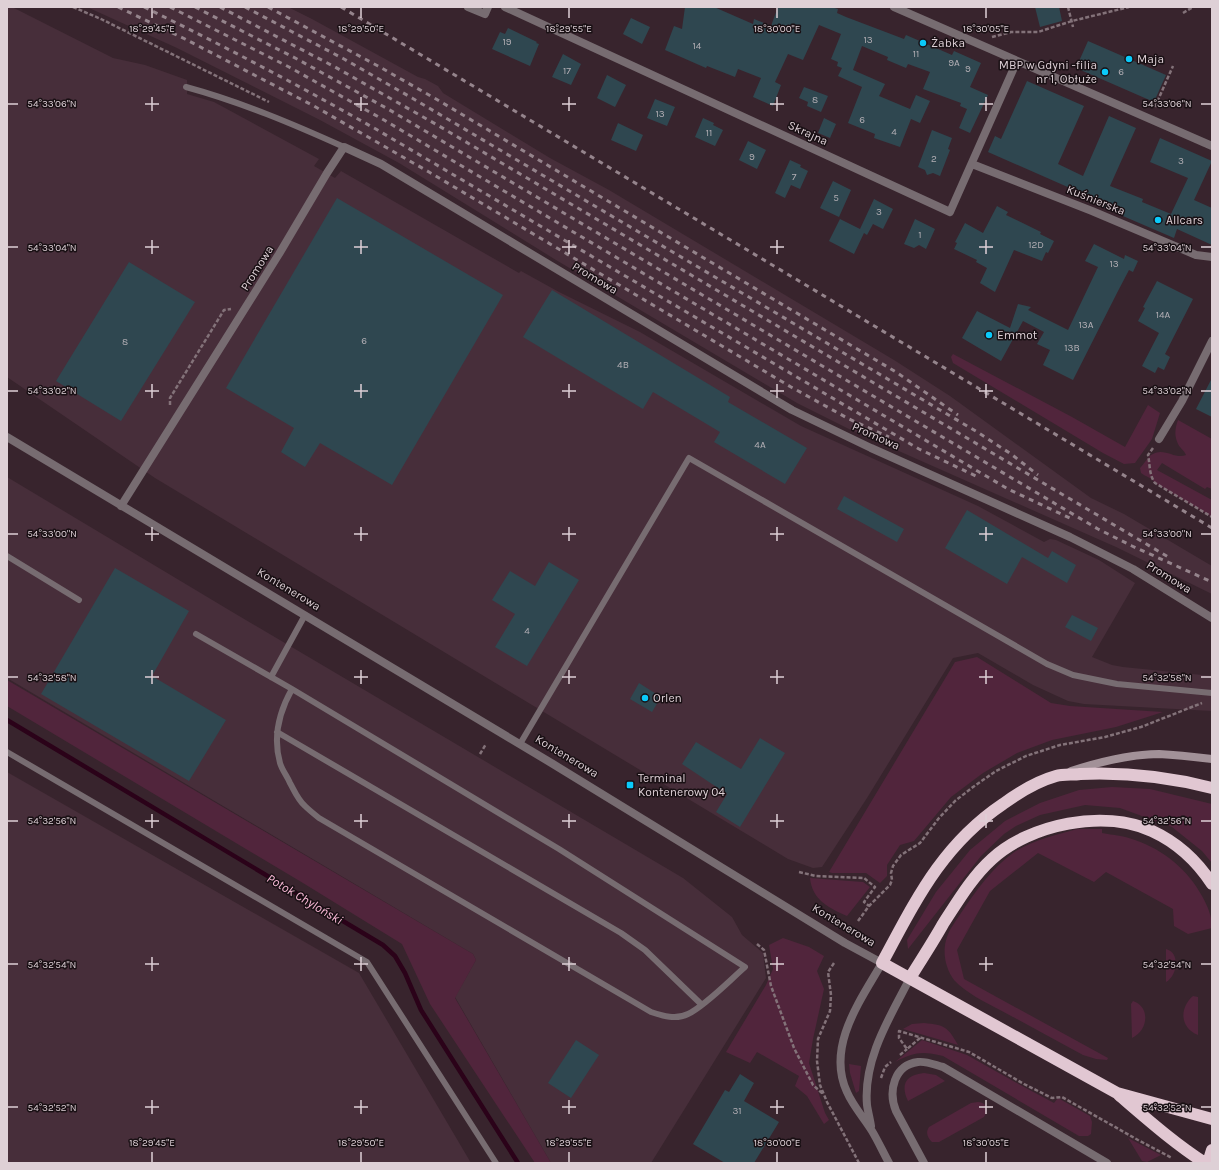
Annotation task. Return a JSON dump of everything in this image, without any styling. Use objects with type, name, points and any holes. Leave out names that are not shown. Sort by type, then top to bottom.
[{"type":"highway","points":[[882,963],[918,896],[934,870],[961,837],[989,813],[1018,793],[1057,776],[1100,773],[1140,776],[1212,788]]},
{"type":"highway","points":[[910,978],[952,908],[975,877],[993,858],[1016,841],[1037,832],[1064,824],[1100,821],[1125,823],[1151,830],[1171,842],[1189,856],[1204,871],[1212,884]]},
{"type":"highway","name":"Kontenerowa","points":[[882,963],[1117,1093],[1186,1151],[1207,1163]]},
{"type":"highway","name":"Kontenerowa","points":[[1117,1093],[1212,1119]]},
{"type":"highway","points":[[1207,1163],[1212,1150]]},
{"type":"main road","points":[[1057,776],[1101,762],[1132,756],[1159,754],[1212,759]]},
{"type":"street","points":[[468,7],[485,14],[488,7]]},
{"type":"street","name":"Skrajna","points":[[505,7],[950,212],[1017,61]]},
{"type":"street","points":[[894,7],[1212,146]]},
{"type":"street","name":"Promowa","points":[[121,506],[276,260],[344,147],[381,164],[799,414],[871,448],[1070,537],[1133,569],[1212,618]]},
{"type":"street","name":"Kuśnierska","points":[[972,164],[1196,254],[1212,257]]},
{"type":"street","points":[[1159,439],[1182,401],[1212,341]]},
{"type":"street","name":"Kontenerowa","points":[[7,437],[520,744],[839,939],[882,963]]},
{"type":"street","points":[[882,963],[856,1007],[846,1029],[840,1064],[842,1079],[847,1093],[872,1131],[889,1163]]},
{"type":"street","points":[[872,1131],[867,1098],[868,1084],[875,1050],[886,1024],[910,978]]},
{"type":"street","points":[[924,1163],[896,1111],[892,1102],[891,1094],[892,1086],[900,1072],[908,1064],[919,1062],[943,1067],[1107,1163]]},
{"type":"lane","points":[[186,87],[223,97],[344,147]]},
{"type":"lane","points":[[520,744],[689,458],[1047,664],[1073,675],[1117,684],[1212,693]]},
{"type":"lane","points":[[7,556],[79,600]]},
{"type":"lane","points":[[271,678],[306,615]]},
{"type":"lane","points":[[196,634],[292,689],[559,849],[745,966],[702,1006],[687,1015],[666,1017],[651,1012],[319,818],[304,806],[281,765],[277,747],[277,732],[285,702],[292,689]]},
{"type":"lane","points":[[277,732],[621,933],[645,950],[702,1006]]},
{"type":"lane","points":[[7,752],[367,962],[496,1163]]},
{"type":"path","points":[[74,7],[273,104]]},
{"type":"path","points":[[1068,7],[1073,27]]},
{"type":"path","points":[[992,37],[1011,32],[1038,32],[1129,7]]},
{"type":"path","points":[[1183,13],[1193,7]]},
{"type":"path","points":[[1155,107],[1173,66]]},
{"type":"path","points":[[1159,439],[1148,455],[1151,478],[1155,483],[1212,516]]},
{"type":"path","points":[[858,921],[869,906],[890,886],[892,880],[892,866],[901,855],[920,843],[939,818],[955,801],[996,771],[1026,756],[1060,745],[1105,737],[1141,727],[1205,702]]},
{"type":"path","points":[[480,754],[486,744]]},
{"type":"path","points":[[799,872],[816,876],[864,878],[875,887],[864,902],[869,906]]},
{"type":"path","points":[[757,944],[764,950],[771,986],[794,1048],[813,1085],[824,1094]]},
{"type":"path","points":[[920,1038],[907,1049],[899,1038],[899,1031],[969,1052],[1024,1084],[1052,1098],[1062,1097],[1175,1159]]},
{"type":"shaded area","points":[[7,7],[12,7],[113,58],[145,65],[187,80],[187,94],[214,102],[319,159],[314,166],[335,178],[341,171],[519,273],[521,271],[559,292],[640,332],[801,426],[978,506],[1044,542],[1050,539],[1056,540],[1099,560],[1135,583],[1092,657],[1112,665],[1123,667],[1212,676],[1212,711],[1084,704],[1068,701],[1033,685],[978,653],[953,658],[867,798],[822,867],[813,868],[788,859],[155,478],[7,377]]},
{"type":"shaded area","points":[[87,7],[288,7],[312,19],[418,77],[438,86],[443,93],[550,158],[609,190],[894,360],[950,396],[1091,498],[1124,514],[1212,566],[1212,594],[1116,547],[849,429],[797,403],[556,260],[399,163],[320,120],[177,48]]},
{"type":"shaded area","points":[[953,354],[1125,447],[1148,405],[1160,413],[1152,439],[1135,463],[1124,464],[1103,453],[953,363],[951,357]]},
{"type":"shaded area","points":[[1178,420],[1212,439],[1212,489],[1207,487],[1205,489],[1162,463],[1157,470],[1212,500],[1212,517],[1141,473],[1140,468],[1151,455],[1156,453],[1165,452],[1178,456],[1186,455],[1179,445],[1175,435]]},
{"type":"shaded area","points":[[7,477],[683,878],[732,917],[742,935],[763,953],[766,978],[651,1163],[551,1163],[455,997],[476,960],[473,954],[7,678]]},
{"type":"shaded area","points":[[977,657],[1051,703],[1070,706],[1163,712],[1116,727],[1052,740],[1017,753],[983,773],[951,797],[914,841],[900,845],[887,865],[887,876],[880,883],[866,873],[829,872],[955,662]]},
{"type":"shaded area","points":[[7,680],[473,954],[476,960],[455,998],[551,1163],[535,1163],[430,1004],[402,944],[7,706]]},
{"type":"shaded area","points":[[7,772],[359,973],[471,1163],[7,1163]]},
{"type":"shaded area","points":[[1112,787],[1150,789],[1212,804],[1212,863],[1202,851],[1172,827],[1120,808],[1085,805],[1040,815],[1016,826],[1004,834],[981,856],[908,949],[907,940],[936,892],[970,850],[1005,821],[1040,803],[1079,790]]},
{"type":"shaded area","points":[[1078,829],[1102,829],[1102,833],[1131,839],[1146,844],[1165,855],[1182,869],[1202,896],[1208,908],[1212,928],[1188,934],[1174,926],[1173,909],[1106,872],[1094,882],[1038,853],[990,891],[957,950],[964,979],[1108,1058],[1107,1060],[1096,1059],[1083,1055],[976,997],[954,980],[948,970],[945,959],[945,942],[951,928],[978,889],[1005,859],[1020,849],[1044,838]]},
{"type":"shaded area","points":[[810,878],[863,882],[870,887],[847,916],[834,910],[818,898],[811,886]]},
{"type":"shaded area","points":[[783,938],[809,947],[824,956],[817,971],[824,989],[809,1063],[825,1113],[829,1120],[824,1124],[807,1096],[795,1086],[799,1076],[757,1052],[750,1063],[726,1052],[766,985],[773,969],[769,945]]},
{"type":"shaded area","points":[[1166,949],[1171,951],[1174,955],[1176,965],[1173,975],[1166,982]]},
{"type":"shaded area","points":[[1193,996],[1198,997],[1198,1035],[1188,1028],[1184,1017],[1185,1006]]},
{"type":"shaded area","points":[[1133,1001],[1143,1008],[1145,1019],[1141,1030],[1132,1038],[1131,1004]]},
{"type":"shaded area","points":[[924,1023],[945,1028],[958,1045],[903,1029],[912,1024]]},
{"type":"shaded area","points":[[922,1040],[967,1055],[1054,1103],[1058,1098],[1090,1116],[1092,1122],[1091,1134],[1088,1136],[1079,1136],[943,1056],[929,1053],[918,1053],[895,1062]]},
{"type":"shaded area","points":[[849,1064],[861,1066],[859,1091],[856,1093],[850,1073]]},
{"type":"shaded area","points":[[924,1073],[936,1075],[945,1081],[908,1101],[905,1090],[906,1081],[913,1076]]},
{"type":"shaded area","points":[[978,1102],[985,1105],[987,1109],[984,1117],[939,1142],[932,1142],[928,1137],[927,1133],[929,1127],[971,1103]]},
{"type":"shaded area","points":[[1128,1138],[1161,1155],[1147,1162],[1142,1161]]},
{"type":"building","points":[[685,7],[714,7],[753,24],[754,19],[771,26],[778,7],[831,7],[838,9],[837,13],[904,39],[906,35],[952,55],[954,51],[981,63],[970,87],[988,95],[970,133],[959,128],[967,109],[960,106],[961,103],[923,89],[930,72],[908,64],[906,68],[887,60],[888,57],[862,46],[853,70],[885,84],[879,96],[910,109],[916,95],[930,101],[920,123],[911,119],[900,147],[874,138],[875,134],[848,123],[862,87],[838,76],[842,68],[837,66],[838,62],[831,59],[841,34],[819,25],[803,60],[788,54],[775,82],[781,85],[773,106],[753,97],[761,78],[738,69],[735,77],[707,66],[706,68],[665,50],[674,26],[682,29]]},
{"type":"building","points":[[1035,7],[1059,7],[1062,21],[1040,27]]},
{"type":"building","points":[[631,18],[650,27],[642,44],[623,34]]},
{"type":"building","points":[[508,28],[539,44],[530,66],[492,49],[500,32],[505,34]]},
{"type":"building","points":[[1088,41],[1166,75],[1154,102],[1076,68]]},
{"type":"building","points":[[563,54],[581,64],[571,85],[552,77]]},
{"type":"building","points":[[607,75],[626,85],[615,107],[597,98]]},
{"type":"building","points":[[1027,81],[1084,106],[1058,164],[1083,176],[1109,116],[1136,128],[1110,186],[1143,199],[1142,202],[1171,214],[1188,178],[1150,162],[1160,138],[1212,161],[1194,200],[1212,208],[1212,245],[1177,229],[1174,238],[1102,207],[1104,203],[988,152],[995,136],[1001,139]]},
{"type":"building","points":[[804,87],[828,96],[821,112],[807,106],[808,102],[799,98]]},
{"type":"building","points":[[655,99],[675,107],[667,126],[647,118]]},
{"type":"building","points":[[703,118],[714,123],[713,125],[723,130],[715,146],[695,137]]},
{"type":"building","points":[[824,118],[836,124],[830,138],[818,133]]},
{"type":"building","points":[[618,123],[643,135],[636,151],[611,140]]},
{"type":"building","points":[[932,130],[952,138],[948,149],[950,150],[940,176],[933,173],[927,175],[925,170],[918,167]]},
{"type":"building","points":[[748,141],[766,150],[757,169],[739,160]]},
{"type":"building","points":[[790,160],[801,165],[800,167],[808,171],[800,189],[791,185],[785,198],[775,193]]},
{"type":"building","points":[[833,181],[851,190],[839,217],[820,208]]},
{"type":"building","points":[[337,198],[503,295],[392,485],[320,443],[305,467],[281,452],[294,428],[226,388]]},
{"type":"building","points":[[874,199],[893,209],[883,229],[873,224],[867,235],[864,233],[854,254],[829,241],[840,219],[860,229]]},
{"type":"building","points":[[997,206],[1008,212],[1006,215],[1041,232],[1040,234],[1054,241],[1048,253],[1046,252],[1042,261],[1014,250],[995,292],[980,283],[987,268],[976,262],[977,260],[954,249],[957,243],[955,242],[965,223],[983,233]]},
{"type":"building","points":[[915,219],[935,229],[926,249],[919,245],[914,248],[904,244]]},
{"type":"building","points":[[1094,244],[1124,259],[1125,255],[1138,261],[1133,272],[1129,270],[1073,380],[1043,365],[1050,350],[1037,344],[1044,332],[1023,321],[1001,361],[962,338],[977,311],[1010,328],[1018,304],[1031,307],[1028,310],[1068,330],[1098,267],[1085,261]]},
{"type":"building","points":[[129,262],[195,302],[121,421],[56,381]]},
{"type":"building","points":[[1157,281],[1193,299],[1165,354],[1170,357],[1164,370],[1158,367],[1155,373],[1142,366],[1159,333],[1138,321],[1145,308],[1143,307]]},
{"type":"building","points":[[552,290],[730,397],[728,402],[807,448],[785,484],[714,442],[720,432],[653,392],[643,409],[523,337]]},
{"type":"building","points":[[1212,378],[1212,417],[1196,409]]},
{"type":"building","points":[[844,496],[904,529],[897,542],[837,509]]},
{"type":"building","points":[[967,510],[1048,558],[1052,551],[1076,565],[1067,583],[1022,557],[1007,584],[945,548]]},
{"type":"building","points":[[549,562],[579,580],[527,666],[495,647],[515,614],[492,600],[510,571],[535,586]]},
{"type":"building","points":[[115,568],[189,611],[152,676],[226,720],[189,781],[41,694]]},
{"type":"building","points":[[1072,615],[1098,628],[1091,641],[1065,627]]},
{"type":"building","name":"Orlen","points":[[639,683],[661,697],[652,712],[630,699]]},
{"type":"building","points":[[760,738],[785,753],[740,827],[716,812],[727,794],[682,764],[696,742],[741,769]]},
{"type":"building","points":[[576,1040],[599,1055],[571,1098],[548,1083]]},
{"type":"building","points":[[740,1074],[754,1083],[744,1101],[779,1122],[754,1163],[725,1163],[693,1144],[725,1090],[729,1092]]},
{"type":"waterway","name":"Potok Chyloński","points":[[7,720],[383,945],[395,956],[405,973],[421,1010],[518,1163]]},
{"type":"railway","points":[[118,7],[185,39],[314,106],[429,172],[791,387],[849,419],[889,437]]},
{"type":"railway","points":[[144,7],[260,66],[374,128],[919,449],[980,478]]},
{"type":"railway","points":[[170,7],[289,67],[384,120],[1008,489],[1074,520]]},
{"type":"railway","points":[[195,7],[297,59],[388,109],[1098,529],[1212,582]]},
{"type":"railway","points":[[220,7],[335,67],[439,126],[1170,558]]},
{"type":"railway","points":[[245,7],[344,59],[412,98],[979,433],[1011,454],[1038,475]]},
{"type":"railway","points":[[268,7],[436,99],[896,372],[958,415]]},
{"type":"railway","points":[[341,7],[1212,528]]},
{"type":"place","name":"Żabka","points":[[923,43]]},
{"type":"place","name":"Maja","points":[[1129,59]]},
{"type":"place","name":"MBP w Gdyni -filia nr 1, Obłuże","points":[[1105,72]]},
{"type":"place","name":"Allcars","points":[[1158,220]]},
{"type":"place","name":"Emmot","points":[[989,335]]},
{"type":"place","name":"Orlen","points":[[645,698]]},
{"type":"place","name":"Terminal Kontenerowy 04","points":[[630,785]]}]
